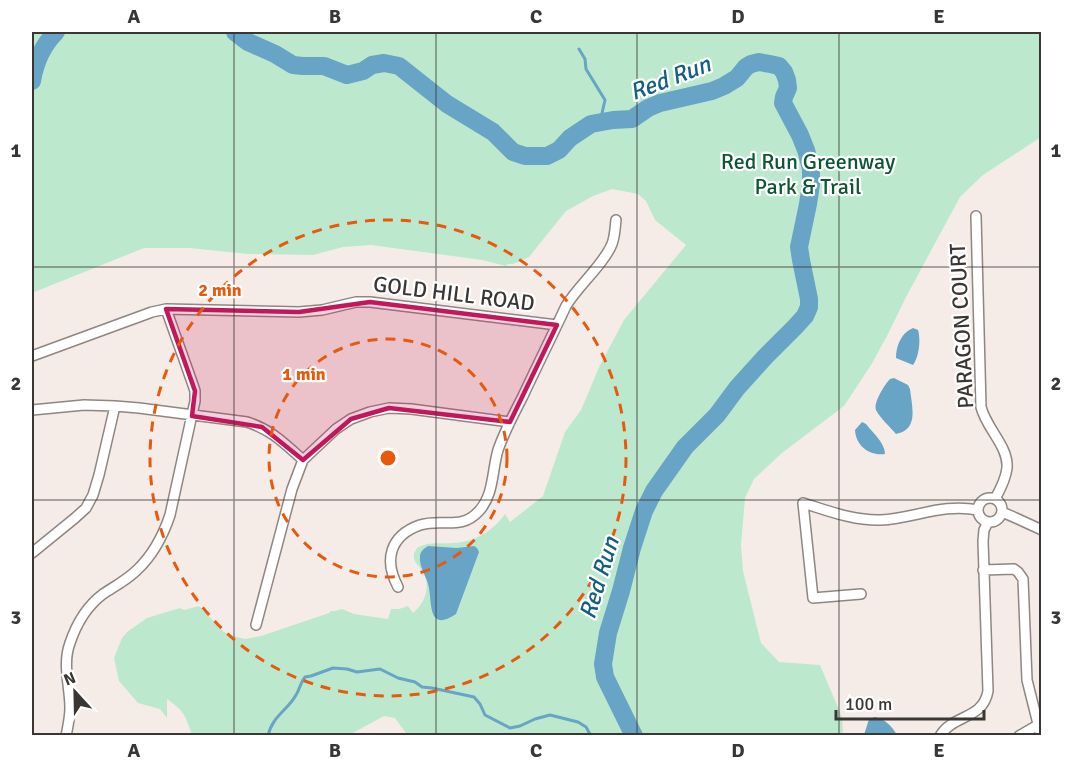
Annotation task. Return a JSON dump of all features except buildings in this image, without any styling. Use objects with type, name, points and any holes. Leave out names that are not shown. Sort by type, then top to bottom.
[{"type":"street","name":"PARAGON COURT","points":[[976,216],[981,407],[985,420],[1003,450],[1007,462],[1006,472],[995,499]]},
{"type":"street","points":[[398,587],[390,568],[390,558],[398,539],[419,526],[461,523],[471,518],[486,502],[499,449],[510,422],[573,295],[611,246],[616,220]]},
{"type":"street","name":"GOLD HILL ROAD","points":[[32,356],[152,312],[166,309],[299,312],[322,310],[356,302],[370,302],[557,325]]},
{"type":"street","points":[[66,735],[70,710],[67,668],[69,645],[82,616],[102,595],[136,571],[150,557],[159,544],[170,515],[192,416],[195,391],[166,309]]},
{"type":"street","points":[[32,410],[84,405],[115,406],[247,422],[262,427],[277,436],[303,460]]},
{"type":"street","points":[[32,553],[86,508],[99,475],[115,406]]},
{"type":"street","points":[[256,625],[292,489],[303,460],[336,429],[351,419],[389,408],[510,422]]},
{"type":"street","points":[[995,499],[1001,505],[1002,513],[997,520],[988,522],[981,518],[978,510],[984,500],[995,499]]},
{"type":"street","points":[[861,594],[813,598],[803,503],[849,518],[870,520],[892,519],[949,508],[963,507],[978,510]]},
{"type":"street","points":[[1002,513],[1039,527]]},
{"type":"street","points":[[940,735],[949,726],[979,709],[987,697],[982,541],[988,522]]},
{"type":"street","points":[[983,570],[1014,569],[1023,579],[1027,680],[1041,735]]},
{"type":"street","points":[[1019,735],[1038,725]]},
{"type":"highlighted area","points":[[370,302],[557,325],[510,422],[389,408],[351,419],[303,460],[262,427],[192,416],[195,391],[166,309],[299,312]]},
{"type":"green space","name":"Red Run Greenway Park & Trail","points":[[32,32],[1040,32],[1041,137],[983,175],[960,197],[871,365],[844,406],[782,453],[754,479],[745,498],[741,545],[743,571],[761,643],[779,662],[820,665],[842,717],[843,735],[408,736],[395,718],[384,716],[349,735],[192,735],[184,714],[167,699],[167,718],[160,709],[138,703],[119,681],[114,658],[122,638],[147,618],[180,608],[184,610],[199,606],[224,632],[245,639],[261,636],[342,609],[354,614],[388,619],[391,609],[408,606],[413,613],[418,609],[427,587],[424,575],[414,559],[417,548],[476,538],[495,526],[505,514],[510,522],[543,496],[565,432],[581,410],[600,365],[624,320],[686,245],[655,220],[646,201],[638,194],[612,189],[593,196],[566,211],[529,257],[506,266],[482,260],[371,245],[343,247],[313,255],[248,254],[189,248],[144,248],[32,293]]},
{"type":"water","points":[[913,328],[918,330],[919,339],[918,353],[913,365],[896,358],[900,340]]},
{"type":"water","points":[[894,378],[908,385],[913,410],[908,428],[896,434],[876,410],[878,398],[883,389],[890,379]]},
{"type":"water","points":[[862,422],[878,438],[885,454],[869,452],[858,441],[855,430]]},
{"type":"water","points":[[428,546],[457,548],[474,546],[479,552],[456,614],[446,619],[435,618],[420,560],[421,552]]},
{"type":"water","points":[[875,717],[888,723],[897,735],[864,735],[869,719]]},
{"type":"waterway","points":[[36,32],[41,32]]},
{"type":"waterway","name":"Red Run","points":[[49,32],[53,35]]},
{"type":"waterway","name":"Red Run","points":[[32,81],[40,55],[56,32]]},
{"type":"waterway","name":"Red Run","points":[[235,32],[248,42],[293,65],[324,66],[347,75],[363,71],[372,65],[384,63],[399,66],[447,104],[493,132],[513,152],[525,156],[547,156],[559,150],[570,138],[591,124],[632,119],[660,103],[712,91],[737,78],[751,64],[759,62],[779,66],[784,72],[788,88],[783,103],[800,135],[811,169],[808,204],[799,247],[809,307],[805,316],[737,388],[717,415],[685,447],[654,491],[644,511],[608,633],[603,664],[605,677],[634,736]]},
{"type":"waterway","points":[[579,49],[585,59],[586,69],[605,100],[600,122]]},
{"type":"waterway","points":[[268,736],[273,723],[293,700],[305,677],[333,668],[357,672],[380,669],[398,678],[415,682],[422,687],[474,697],[485,715],[510,728],[550,715],[578,722],[586,727],[591,736]]}]
